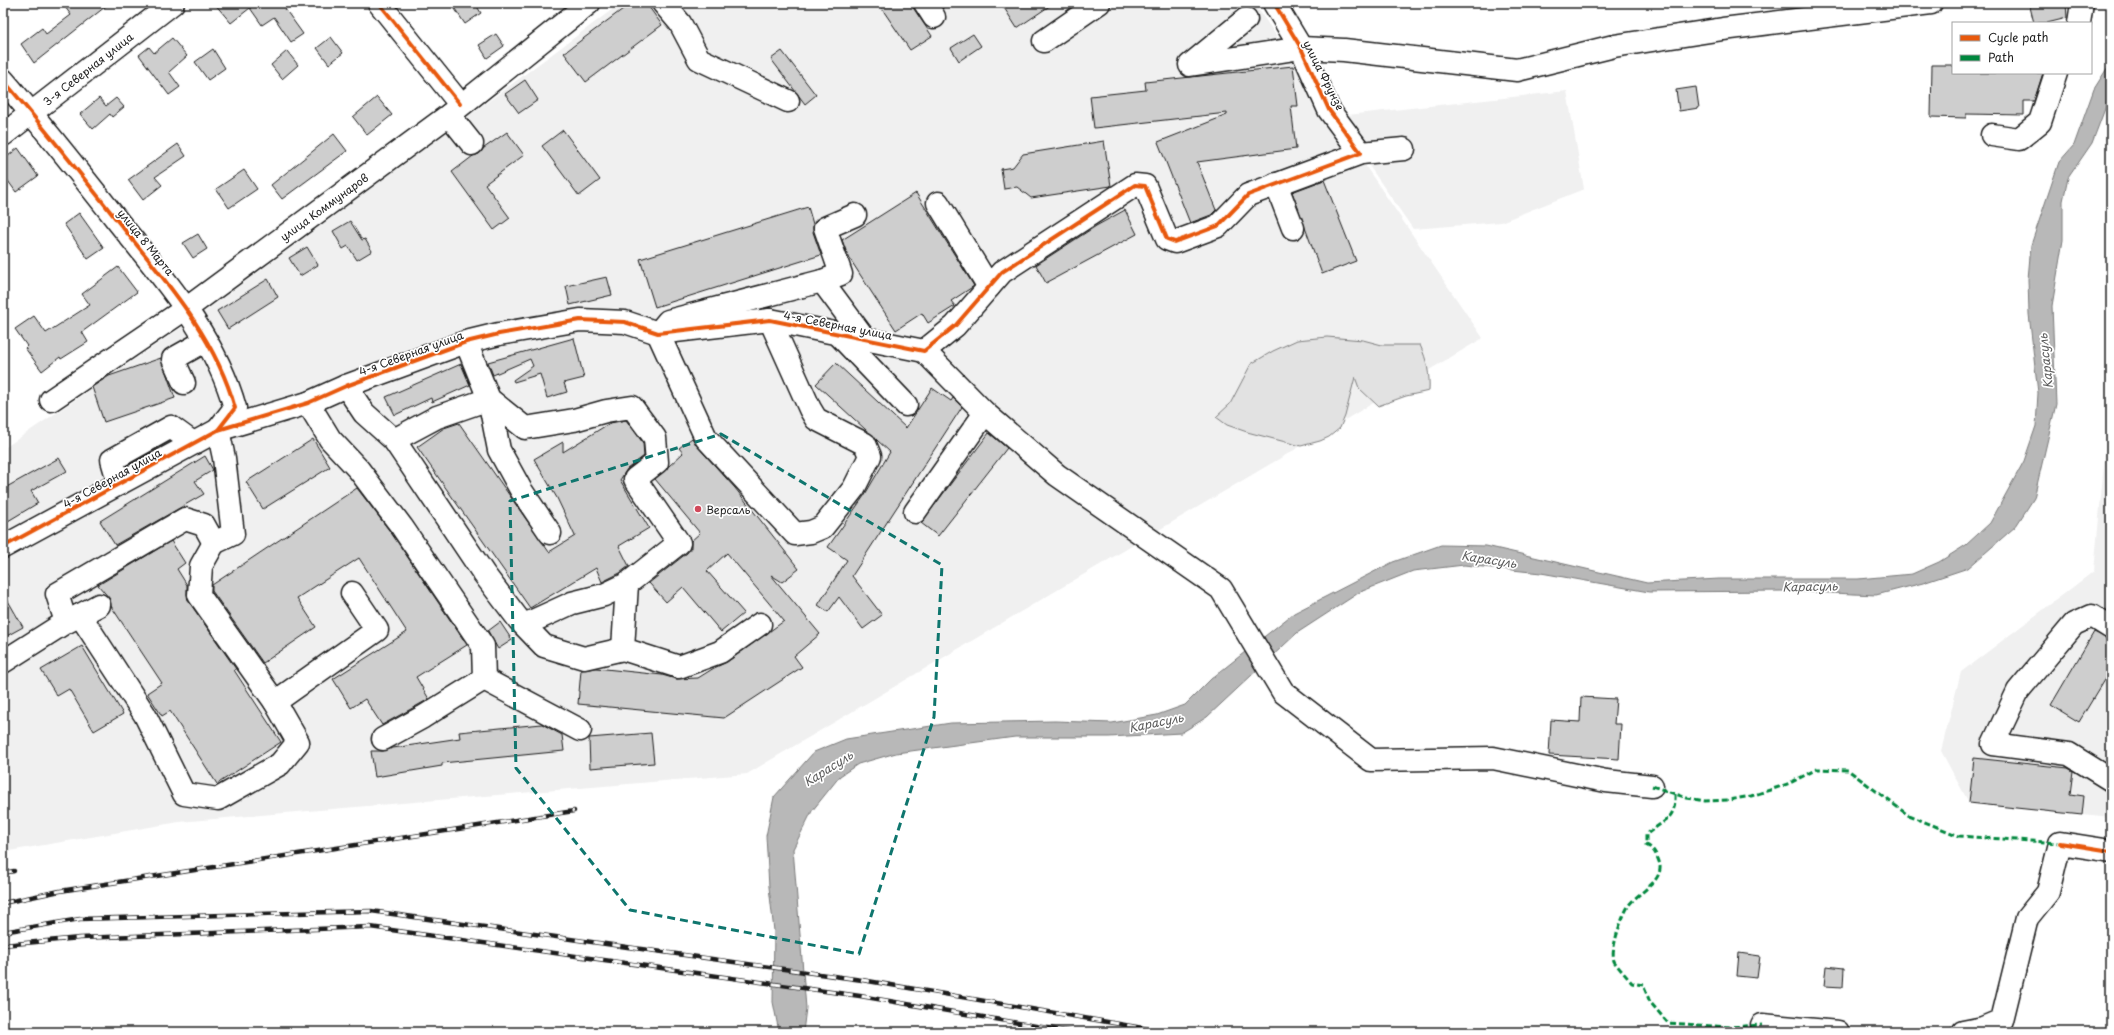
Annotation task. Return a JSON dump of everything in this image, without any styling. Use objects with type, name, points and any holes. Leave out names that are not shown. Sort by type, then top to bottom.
[{"type":"street","name":"3-я Северная улица","points":[[3,136],[173,3]]},
{"type":"street","points":[[379,3],[454,110],[472,144]]},
{"type":"street","points":[[663,3],[680,23],[699,59],[788,102]]},
{"type":"street","points":[[1044,41],[1099,3]]},
{"type":"street","name":"улица Фрунзе","points":[[1274,3],[1301,48],[1329,110],[1361,153]]},
{"type":"street","points":[[1246,19],[1190,65],[1301,48],[1344,50],[1517,70],[1622,45],[1723,29],[1931,3]]},
{"type":"street","points":[[2079,22],[2082,3]]},
{"type":"street","name":"улица Коммунаров","points":[[51,400],[187,308],[586,11]]},
{"type":"street","points":[[1992,135],[2019,139],[2040,122],[2056,74]]},
{"type":"street","name":"улица 8 Марта","points":[[3,80],[32,113],[187,308],[228,384],[235,408]]},
{"type":"street","points":[[1404,149],[1361,153],[1248,195],[1218,226],[1175,242],[1167,239],[1145,186],[1134,185],[1002,272],[955,326],[924,351],[985,413],[1057,475],[1221,589],[1283,692],[1371,760],[1493,758],[1606,781],[1652,786]]},
{"type":"street","points":[[1276,184],[1293,228]]},
{"type":"street","points":[[938,203],[989,287]]},
{"type":"street","points":[[770,320],[810,409],[816,419],[864,444],[870,456],[854,488],[823,527],[811,532],[795,534],[706,438],[658,334],[668,321],[822,281],[841,274],[825,228],[855,215]]},
{"type":"street","points":[[822,281],[865,339]]},
{"type":"street","name":"4-я Северная улица","points":[[3,547],[218,430],[308,403],[346,386],[466,342],[499,334],[580,320],[625,322],[658,334],[770,320],[924,351]]},
{"type":"street","points":[[838,334],[906,406]]},
{"type":"street","points":[[184,383],[173,359],[205,341]]},
{"type":"street","points":[[466,342],[489,400],[499,450],[517,484],[550,533]]},
{"type":"street","points":[[346,386],[364,413],[394,440],[484,574],[524,625],[544,646],[584,658],[623,648],[679,667],[720,652],[760,624]]},
{"type":"street","points":[[394,440],[437,417],[489,400]]},
{"type":"street","points":[[489,400],[525,428],[574,420],[606,411],[632,407],[655,438],[657,462],[635,479],[679,543],[627,584],[604,595],[572,603],[524,625]]},
{"type":"street","points":[[308,403],[330,439],[359,470],[402,528],[483,646],[484,679]]},
{"type":"street","points":[[214,543],[204,526],[185,519],[57,594],[73,619],[145,715],[184,794],[218,799],[280,764],[298,742],[275,702],[199,595],[201,566],[214,543],[233,534],[226,465],[218,430],[235,408],[257,418]]},
{"type":"street","points":[[915,512],[985,413]]},
{"type":"street","points":[[623,648],[627,584]]},
{"type":"street","points":[[275,702],[377,630],[352,593]]},
{"type":"street","points":[[3,662],[73,619],[99,605]]},
{"type":"street","points":[[2111,628],[2092,616],[2074,624],[2018,691],[1993,744],[2069,754],[2111,780]]},
{"type":"street","points":[[484,679],[580,730]]},
{"type":"street","points":[[382,739],[423,717],[484,679]]},
{"type":"street","points":[[1964,1032],[1983,1028],[2002,1020],[2027,918],[2048,892],[2060,842],[2111,851]]},
{"type":"street","points":[[1762,1025],[1838,1032]]},
{"type":"highlighted area","points":[[721,434],[942,565],[934,717],[859,954],[630,910],[516,768],[510,501]]},
{"type":"shaded area","points":[[621,3],[1254,3],[1483,338],[747,774],[179,822],[3,852],[3,449],[203,313]]},
{"type":"shaded area","points":[[1567,91],[1584,189],[1501,222],[1413,229],[1363,157],[1338,116]]},
{"type":"shaded area","points":[[1327,337],[1363,340],[1382,345],[1420,345],[1428,368],[1429,391],[1406,396],[1378,406],[1359,388],[1355,377],[1345,416],[1340,428],[1329,437],[1301,446],[1247,432],[1227,425],[1216,417],[1230,404],[1251,364],[1273,351],[1297,340]]},
{"type":"shaded area","points":[[2111,412],[2111,818],[1969,803],[1941,751],[1961,672],[2094,571],[2107,432]]},
{"type":"water","name":"Карасуль","points":[[2111,62],[2111,93],[2092,143],[2068,178],[2063,201],[2063,240],[2052,306],[2056,404],[2034,498],[2016,526],[1968,568],[1923,583],[1876,595],[1786,591],[1649,592],[1541,573],[1464,565],[1413,571],[1360,592],[1297,633],[1207,717],[1181,733],[1109,737],[1015,737],[896,753],[858,764],[840,776],[812,811],[793,849],[806,1008],[803,1032],[779,1032],[773,1002],[774,931],[769,887],[766,836],[774,797],[814,752],[846,739],[951,723],[1055,721],[1112,723],[1157,715],[1185,705],[1211,679],[1294,613],[1393,562],[1441,545],[1486,546],[1647,583],[1719,579],[1858,579],[1912,574],[1939,562],[1966,545],[1990,523],[2024,461],[2036,426],[2038,393],[2029,314],[2028,279],[2031,245],[2059,162],[2074,145],[2094,89]]},
{"type":"building","points":[[62,3],[110,3],[34,63],[21,44],[42,28],[46,34],[71,15]]},
{"type":"building","points":[[214,3],[293,3],[285,9],[303,34],[291,42],[274,17],[262,25],[250,8],[231,23]]},
{"type":"building","points":[[451,3],[475,3],[481,13],[465,24]]},
{"type":"building","points":[[631,3],[646,3],[662,25],[586,82],[564,53]]},
{"type":"building","points":[[878,3],[910,3],[932,36],[910,50]]},
{"type":"building","points":[[1001,3],[1054,3],[1017,28]]},
{"type":"building","points":[[2029,3],[2066,3],[2067,18],[2051,22],[2034,22]]},
{"type":"building","points":[[496,34],[504,46],[487,58],[479,45]]},
{"type":"building","points":[[973,34],[981,46],[959,61],[951,48]]},
{"type":"building","points":[[331,37],[343,53],[329,64],[317,48]]},
{"type":"building","points":[[172,38],[187,56],[169,72],[180,87],[169,95],[139,55],[149,47],[154,53]]},
{"type":"building","points":[[213,49],[225,68],[208,80],[195,62]]},
{"type":"building","points":[[287,51],[298,65],[282,79],[271,65]]},
{"type":"building","points":[[782,51],[816,95],[805,104],[771,59]]},
{"type":"building","points":[[1932,65],[1952,65],[1952,74],[2043,74],[2034,101],[2024,101],[2024,115],[1966,114],[1966,118],[1931,117]]},
{"type":"building","points":[[1293,66],[1298,106],[1291,106],[1296,149],[1197,162],[1216,210],[1211,215],[1190,223],[1158,142],[1227,115],[1227,113],[1094,128],[1090,96],[1146,90],[1145,82]]},
{"type":"building","points":[[525,80],[538,100],[519,113],[505,94]]},
{"type":"building","points":[[1696,87],[1699,108],[1679,111],[1676,90]]},
{"type":"building","points":[[377,97],[392,115],[367,135],[353,117]]},
{"type":"building","points":[[99,98],[106,106],[116,98],[124,107],[112,117],[110,114],[93,129],[80,114]]},
{"type":"building","points":[[563,130],[600,180],[579,196],[542,146]]},
{"type":"building","points":[[507,132],[524,155],[485,184],[510,218],[494,230],[452,172],[473,156],[479,154],[484,148]]},
{"type":"building","points":[[334,134],[347,151],[282,199],[271,185]]},
{"type":"building","points":[[1104,141],[1111,186],[1031,198],[1017,187],[1004,189],[1001,169],[1013,167],[1023,154]]},
{"type":"building","points":[[178,144],[186,156],[155,177],[162,185],[143,200],[128,180]]},
{"type":"building","points":[[18,148],[38,176],[16,192],[3,174],[3,160]]},
{"type":"building","points":[[244,170],[257,189],[229,208],[216,189]]},
{"type":"building","points":[[1324,180],[1356,261],[1322,274],[1292,192]]},
{"type":"building","points":[[916,193],[974,286],[951,301],[955,306],[928,323],[922,313],[896,330],[848,256],[842,240]]},
{"type":"building","points":[[808,207],[813,224],[813,232],[821,255],[655,307],[640,259]]},
{"type":"building","points":[[1125,210],[1137,234],[1046,283],[1036,265],[1096,226]]},
{"type":"building","points":[[79,213],[104,248],[88,259],[64,224]]},
{"type":"building","points":[[350,221],[362,240],[365,239],[372,251],[357,260],[348,246],[343,249],[333,231]]},
{"type":"building","points":[[198,234],[207,249],[193,258],[183,243]]},
{"type":"building","points":[[307,247],[318,265],[300,276],[289,258]]},
{"type":"building","points":[[118,267],[137,292],[82,332],[88,342],[61,359],[60,357],[42,371],[25,348],[27,346],[15,329],[34,316],[46,333],[90,305],[82,294]]},
{"type":"building","points":[[607,277],[612,295],[570,305],[566,286]]},
{"type":"building","points":[[268,279],[278,297],[228,329],[217,311]]},
{"type":"building","points":[[574,338],[584,378],[564,383],[567,392],[547,398],[540,374],[514,382],[513,380],[533,366],[530,359],[493,375],[488,362]]},
{"type":"building","points":[[161,358],[175,398],[104,422],[92,387],[109,376]]},
{"type":"building","points":[[836,363],[906,428],[932,388],[951,401],[953,398],[962,407],[852,576],[882,615],[863,629],[839,597],[828,612],[818,605],[847,560],[828,547],[864,496],[890,452],[816,384]]},
{"type":"building","points":[[461,364],[470,385],[432,402],[431,398],[395,415],[386,397]]},
{"type":"building","points":[[626,420],[643,443],[644,456],[627,469],[620,480],[649,528],[619,546],[629,566],[620,573],[602,582],[596,568],[530,608],[417,447],[444,428],[459,423],[549,552],[575,536],[557,498],[534,459],[563,442],[563,452],[610,423]]},
{"type":"building","points":[[989,433],[1007,448],[938,536],[921,523]]},
{"type":"building","points":[[692,438],[697,446],[735,488],[799,569],[782,582],[771,575],[820,634],[794,656],[802,667],[724,718],[578,704],[581,670],[596,668],[662,675],[676,679],[698,678],[727,662],[784,621],[727,553],[707,571],[744,613],[721,632],[683,587],[666,602],[649,583],[687,553],[691,548],[691,541],[700,533],[655,479],[683,453],[679,448]]},
{"type":"building","points":[[313,439],[330,467],[263,509],[246,482]]},
{"type":"building","points":[[205,456],[213,470],[195,481],[204,494],[115,545],[100,521]]},
{"type":"building","points":[[59,458],[67,471],[31,491],[38,503],[3,524],[3,489]]},
{"type":"building","points":[[357,488],[392,534],[467,645],[416,677],[429,699],[382,725],[365,699],[351,708],[333,679],[407,632],[359,558],[297,598],[316,627],[263,663],[212,591],[212,585]]},
{"type":"building","points":[[171,541],[185,563],[177,569],[187,585],[189,602],[236,669],[234,670],[281,742],[217,784],[170,711],[162,716],[147,693],[162,683],[111,606],[110,599],[98,585]]},
{"type":"building","points":[[3,592],[23,627],[3,638]]},
{"type":"building","points":[[500,622],[512,640],[498,649],[488,631]]},
{"type":"building","points":[[2094,632],[2111,640],[2111,669],[2079,722],[2051,705]]},
{"type":"building","points":[[82,646],[123,714],[94,731],[69,689],[57,696],[41,670]]},
{"type":"building","points":[[1581,697],[1616,699],[1614,724],[1621,724],[1619,759],[1549,755],[1551,720],[1580,722]]},
{"type":"building","points":[[542,724],[562,735],[564,751],[442,763],[442,766],[375,777],[371,751],[383,751],[393,748],[460,738],[459,732]]},
{"type":"building","points":[[651,733],[654,763],[590,768],[589,738]]},
{"type":"building","points":[[1974,758],[2068,768],[2073,771],[2070,794],[2084,796],[2082,815],[1969,803]]},
{"type":"building","points":[[1739,953],[1760,956],[1757,978],[1737,976]]},
{"type":"building","points":[[1826,966],[1844,968],[1843,987],[1824,986]]},
{"type":"railway","points":[[3,903],[60,891],[574,811]]},
{"type":"railway","points":[[3,873],[14,871]]},
{"type":"railway","points":[[3,932],[80,919],[371,911],[862,980],[1166,1032]]},
{"type":"railway","points":[[3,945],[80,938],[370,927],[860,996],[1071,1032]]},
{"type":"marked path","points":[[1652,786],[1687,798],[1705,801],[1729,800],[1751,796],[1790,783],[1817,769],[1848,770],[1908,815],[1959,836],[2060,843]]},
{"type":"marked path","points":[[1675,794],[1675,803],[1671,815],[1668,819],[1646,835],[1646,845],[1654,850],[1658,859],[1660,866],[1659,873],[1651,885],[1634,900],[1626,910],[1615,941],[1613,956],[1614,961],[1632,983],[1643,985],[1650,1002],[1668,1023],[1729,1027],[1762,1025]]},
{"type":"cycle path","points":[[379,3],[460,104]]},
{"type":"cycle path","points":[[3,547],[218,430],[308,403],[346,386],[466,342],[499,334],[580,320],[625,322],[658,333],[770,320],[924,351],[955,326],[1002,272],[1135,185],[1145,186],[1167,239],[1175,242],[1218,226],[1248,195],[1361,153],[1329,110],[1301,48],[1274,3]]},
{"type":"cycle path","points":[[3,80],[169,285],[201,331],[226,381],[235,408],[218,430]]},
{"type":"cycle path","points":[[2060,843],[2111,851]]},
{"type":"place","name":"Версаль","points":[[698,509]]}]
